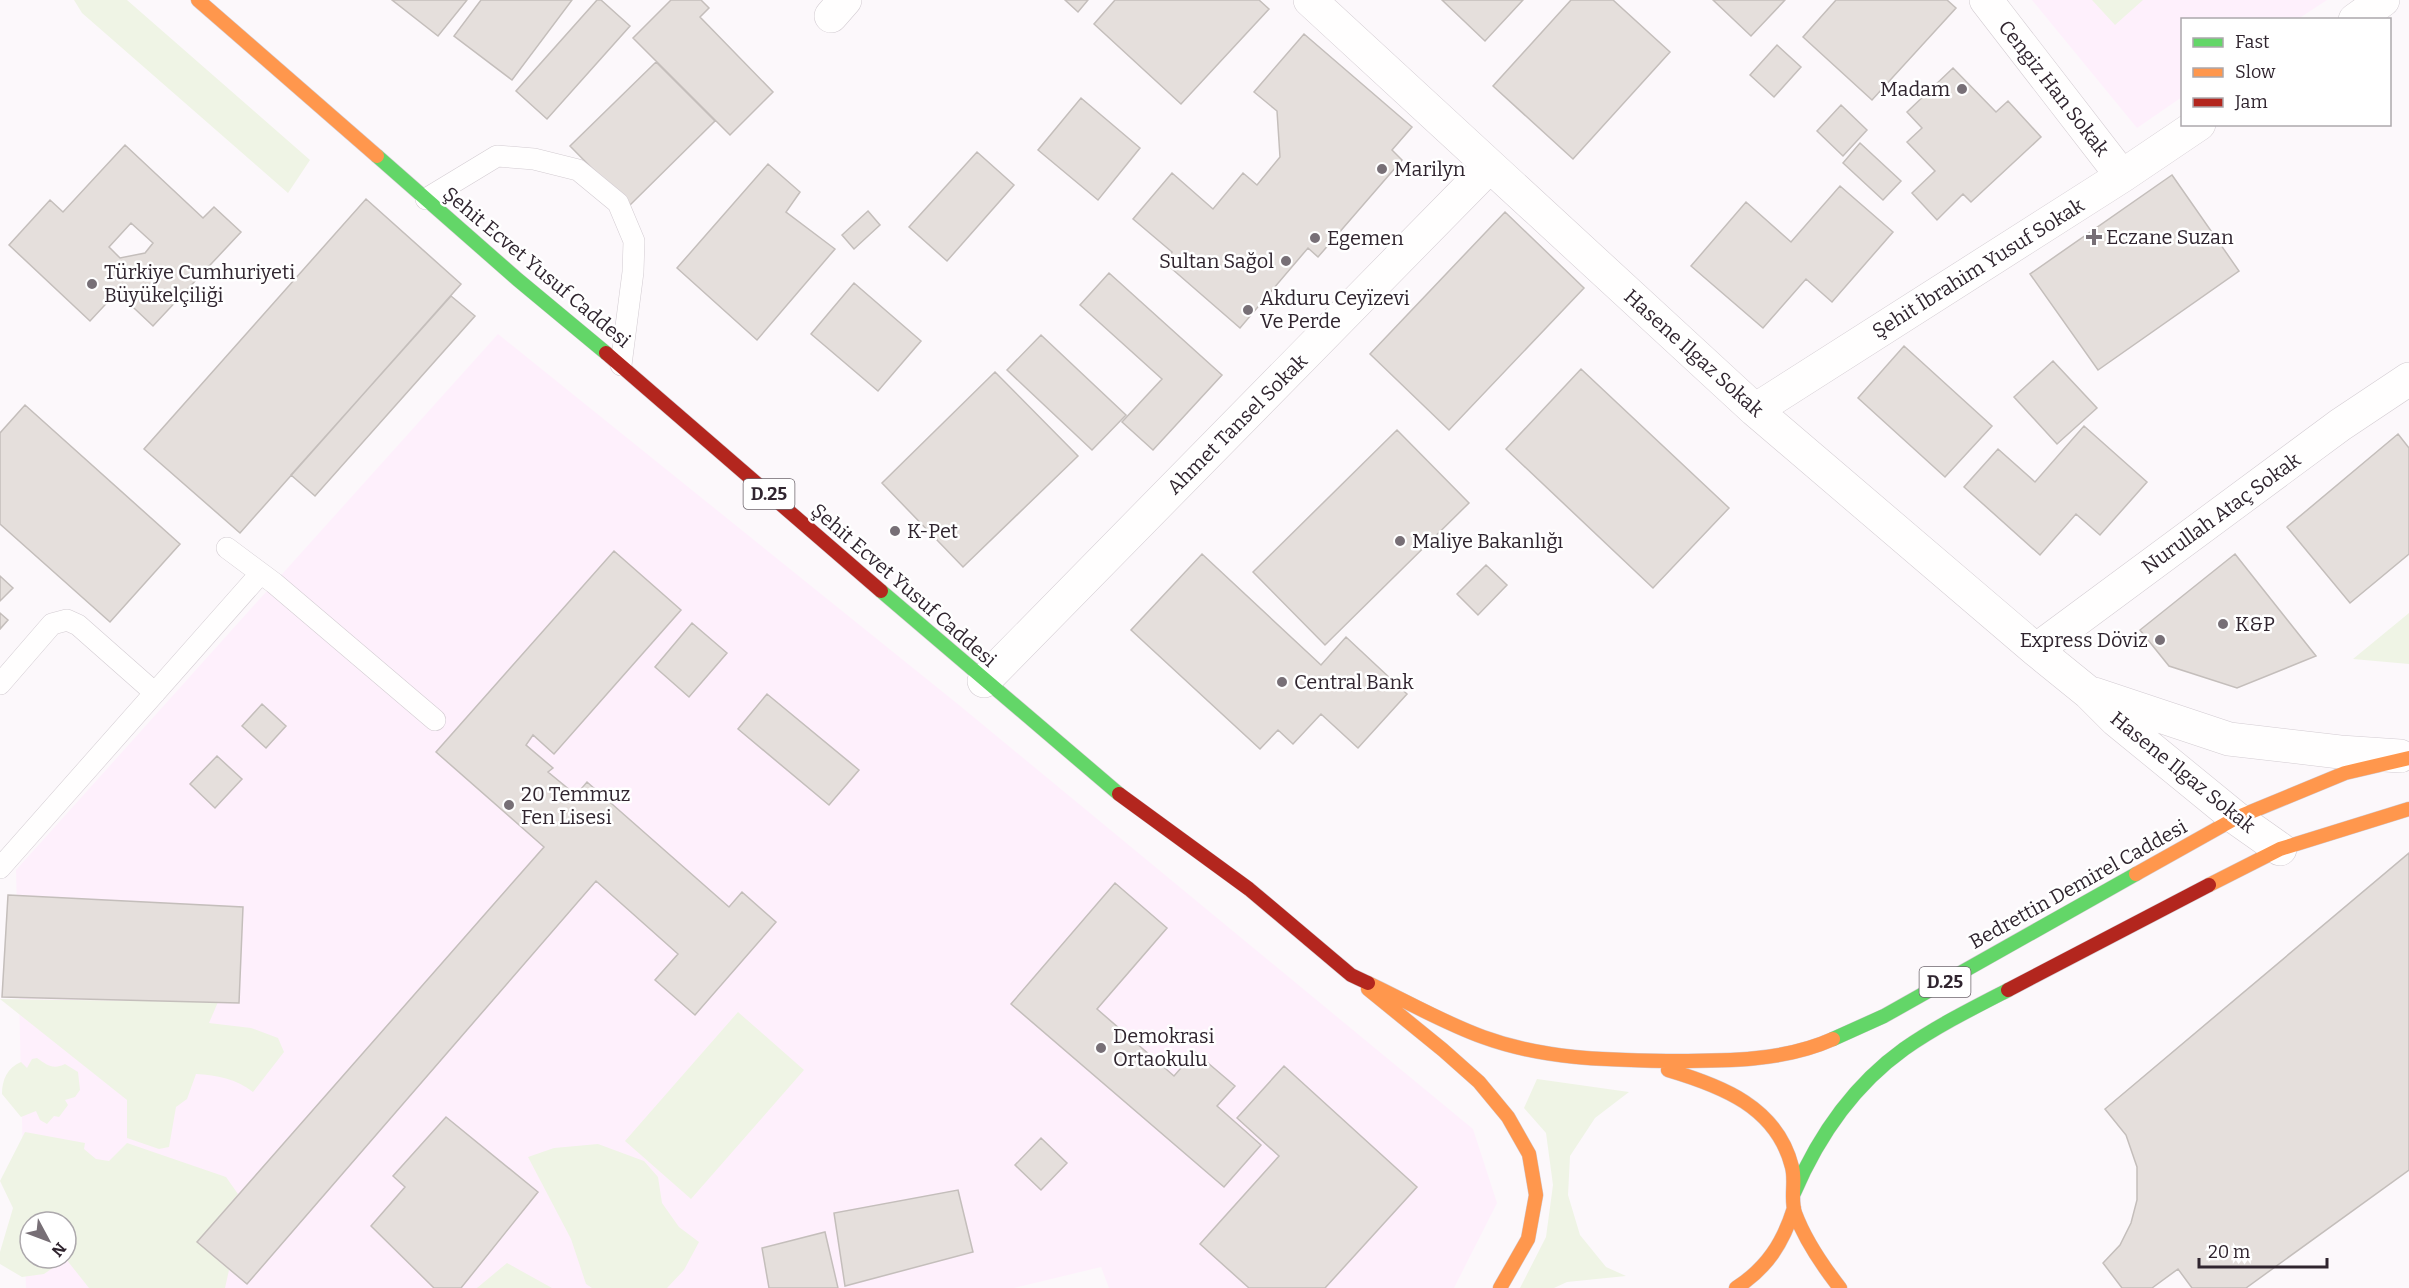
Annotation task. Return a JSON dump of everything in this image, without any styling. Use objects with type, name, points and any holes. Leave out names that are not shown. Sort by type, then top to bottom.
[{"type":"main road","name":"Şehit Ecvet Yusuf Caddesi","points":[[198,0],[1114,791],[1249,889],[1351,975]]},
{"type":"main road","name":"Bedrettin Demirel Caddesi","points":[[1629,1059],[1728,1061],[1780,1055],[1818,1045],[1855,1031],[2236,818],[2345,773],[2409,757]]},
{"type":"main road","name":"D.25","points":[[1794,1193],[1806,1166],[1835,1117],[1877,1071],[1904,1049],[1937,1028],[2109,935],[2280,849],[2409,809]]},
{"type":"main road","name":"D.25","points":[[1351,975],[1483,1037],[1534,1052],[1596,1060],[1629,1059],[1682,1074],[1735,1093],[1755,1107],[1773,1125],[1785,1147],[1792,1169],[1794,1208],[1787,1232],[1778,1250],[1765,1267],[1737,1288]]},
{"type":"main road","points":[[1351,975],[1480,1082],[1514,1123],[1527,1146],[1533,1166],[1536,1195],[1533,1219],[1514,1269],[1500,1288]]},
{"type":"main road","points":[[1794,1208],[1812,1250],[1840,1288]]},
{"type":"street","name":"Hasene Ilgaz Sokak","points":[[1310,0],[1755,410],[2089,693],[2116,720],[2236,818],[2280,849]]},
{"type":"street","name":"Cengiz Han Sokak","points":[[1986,0],[2122,177]]},
{"type":"street","points":[[2358,18],[2383,0]]},
{"type":"street","name":"Şehit İbrahim Yusuf Sokak","points":[[1755,410],[2122,177],[2196,126]]},
{"type":"street","name":"Ahmet Tansel Sokak","points":[[984,681],[1490,166]]},
{"type":"street","name":"Nurullah Ataç Sokak","points":[[2036,650],[2340,425],[2409,379]]},
{"type":"street","name":"Hasene Ilgaz Sokak","points":[[2089,693],[2229,739],[2340,753],[2409,757]]},
{"type":"lane","points":[[426,199],[497,156],[534,159],[578,170],[618,203],[634,241],[633,272],[621,365]]},
{"type":"lane","points":[[227,548],[274,583],[435,720]]},
{"type":"lane","points":[[0,868],[260,574]]},
{"type":"lane","points":[[0,684],[52,624],[67,620],[78,625],[155,693]]},
{"type":"shaded area","points":[[74,0],[127,0],[310,160],[288,193],[82,13]]},
{"type":"shaded area","points":[[2032,0],[2327,0],[2300,18],[2181,18],[2181,98],[2137,128]]},
{"type":"shaded area","points":[[2092,0],[2143,0],[2115,25]]},
{"type":"shaded area","name":"20 Temmuz Fen Lisesi","points":[[498,334],[959,705],[1473,1129],[1497,1203],[1454,1288],[1109,1288],[1101,1267],[1014,1288],[26,1288],[26,1270],[78,1270],[78,1210],[24,1210],[16,870]]},
{"type":"shaded area","points":[[2409,613],[2409,664],[2353,659]]},
{"type":"shaded area","points":[[0,999],[218,1002],[209,1023],[251,1028],[278,1038],[284,1052],[253,1092],[226,1078],[196,1074],[187,1099],[176,1107],[169,1147],[159,1149],[127,1138],[127,1100]]},
{"type":"shaded area","points":[[738,1012],[804,1070],[691,1199],[625,1141]]},
{"type":"shaded area","points":[[37,1058],[47,1065],[54,1067],[65,1064],[78,1072],[80,1090],[75,1097],[65,1100],[68,1105],[59,1117],[54,1116],[47,1124],[40,1120],[36,1111],[21,1117],[2,1094],[4,1079],[9,1071],[21,1062],[27,1068],[32,1059]]},
{"type":"shaded area","points":[[1537,1079],[1629,1092],[1595,1118],[1570,1156],[1568,1195],[1580,1235],[1606,1267],[1626,1276],[1567,1282],[1554,1288],[1520,1288],[1546,1237],[1553,1185],[1546,1133],[1524,1108]]},
{"type":"shaded area","points":[[25,1132],[85,1143],[84,1149],[96,1159],[109,1161],[127,1143],[226,1177],[238,1194],[197,1242],[229,1270],[225,1288],[89,1288],[75,1270],[78,1270],[78,1210],[18,1210],[18,1270],[50,1270],[44,1274],[22,1277],[0,1264],[0,1252],[13,1208],[0,1181]]},
{"type":"shaded area","points":[[598,1144],[644,1161],[658,1177],[662,1203],[679,1227],[699,1242],[684,1270],[667,1288],[592,1288],[586,1284],[571,1239],[528,1157],[554,1148]]},
{"type":"shaded area","points":[[507,1263],[552,1288],[477,1288]]},
{"type":"building","points":[[392,0],[467,0],[438,36]]},
{"type":"building","points":[[481,0],[572,0],[512,80],[454,36]]},
{"type":"building","points":[[597,0],[601,0],[630,26],[547,119],[516,91]]},
{"type":"building","points":[[671,0],[701,0],[709,8],[700,17],[773,92],[730,135],[633,38]]},
{"type":"building","points":[[1065,0],[1088,0],[1078,12]]},
{"type":"building","points":[[1115,0],[1259,0],[1269,9],[1181,104],[1094,24]]},
{"type":"building","points":[[1442,0],[1523,0],[1485,41]]},
{"type":"building","points":[[1571,0],[1613,0],[1670,52],[1573,159],[1493,86]]},
{"type":"building","points":[[1713,0],[1785,0],[1751,36]]},
{"type":"building","points":[[1836,0],[1947,0],[1956,8],[1872,100],[1803,37]]},
{"type":"building","points":[[1304,34],[1412,127],[1392,150],[1402,160],[1318,257],[1308,248],[1240,328],[1164,262],[1172,252],[1133,219],[1172,173],[1213,209],[1243,173],[1257,185],[1280,157],[1277,111],[1254,92]]},
{"type":"building","points":[[1777,45],[1801,67],[1774,97],[1750,75]]},
{"type":"building","points":[[656,62],[715,121],[629,206],[570,146]]},
{"type":"building","points":[[1953,68],[1996,112],[2008,101],[2041,137],[1971,202],[1963,194],[1937,220],[1912,193],[1935,171],[1907,142],[1922,128],[1907,112]]},
{"type":"building","points":[[1081,98],[1140,148],[1098,200],[1038,150]]},
{"type":"building","points":[[1841,105],[1867,130],[1843,156],[1817,131]]},
{"type":"building","points":[[1860,143],[1901,181],[1883,200],[1843,163]]},
{"type":"building","points":[[125,145],[203,218],[214,207],[241,232],[153,326],[117,292],[90,321],[9,245],[50,200],[63,212]],"holes":[[[131,223],[153,243],[145,253],[120,258],[109,247]]]},
{"type":"building","points":[[977,152],[1014,185],[947,261],[909,227]]},
{"type":"building","points":[[768,164],[800,192],[786,212],[835,249],[757,340],[677,268]]},
{"type":"building","points":[[2172,175],[2239,271],[2098,370],[2030,274]]},
{"type":"building","points":[[1840,186],[1893,232],[1832,302],[1806,279],[1763,328],[1691,266],[1746,202],[1791,242]]},
{"type":"building","points":[[366,199],[461,284],[240,533],[144,449]]},
{"type":"building","points":[[868,211],[880,225],[854,249],[842,235]]},
{"type":"building","points":[[1505,212],[1584,288],[1449,430],[1370,354]]},
{"type":"building","points":[[1109,273],[1222,375],[1153,450],[1122,422],[1162,379],[1080,305]]},
{"type":"building","points":[[854,283],[921,341],[878,391],[811,334]]},
{"type":"building","points":[[451,296],[475,316],[315,496],[291,475]]},
{"type":"building","points":[[1041,335],[1126,415],[1092,450],[1007,370]]},
{"type":"building","points":[[1904,346],[1992,426],[1945,477],[1858,398]]},
{"type":"building","points":[[2053,361],[2097,408],[2057,444],[2014,397]]},
{"type":"building","points":[[1581,369],[1729,508],[1653,588],[1506,449]]},
{"type":"building","points":[[995,372],[1078,456],[963,567],[882,483]]},
{"type":"building","points":[[25,405],[180,544],[110,622],[0,524],[0,433]]},
{"type":"building","points":[[2084,426],[2147,482],[2100,535],[2076,514],[2040,555],[1964,487],[1998,449],[2035,482]]},
{"type":"building","points":[[1397,430],[1469,503],[1325,645],[1253,572]]},
{"type":"building","points":[[2398,434],[2409,448],[2409,554],[2350,603],[2287,527]]},
{"type":"building","points":[[614,551],[681,610],[554,754],[533,735],[526,745],[553,768],[548,772],[576,795],[587,782],[729,907],[742,892],[776,922],[695,1015],[655,980],[678,954],[596,881],[247,1284],[197,1242],[544,847],[436,752]]},
{"type":"building","points":[[1202,554],[1321,665],[1346,637],[1407,694],[1358,748],[1321,714],[1293,744],[1278,730],[1260,749],[1131,630]]},
{"type":"building","points":[[2235,554],[2316,656],[2237,688],[2169,666],[2140,630]]},
{"type":"building","points":[[1486,565],[1507,585],[1478,615],[1457,594]]},
{"type":"building","points":[[0,576],[13,588],[0,601]]},
{"type":"building","points":[[0,613],[8,620],[0,629]]},
{"type":"building","points":[[692,623],[727,653],[689,697],[655,667]]},
{"type":"building","points":[[767,694],[859,770],[829,805],[738,729]]},
{"type":"building","points":[[262,704],[286,726],[266,748],[242,726]]},
{"type":"building","points":[[217,756],[242,779],[215,808],[190,784]]},
{"type":"building","points":[[2409,853],[2409,1170],[2246,1288],[2192,1288],[2178,1269],[2152,1288],[2122,1288],[2103,1263],[2120,1245],[2131,1223],[2137,1200],[2137,1167],[2126,1135],[2105,1109]]},
{"type":"building","points":[[1115,883],[1167,928],[1097,1009],[1174,1076],[1195,1052],[1235,1086],[1217,1106],[1261,1145],[1224,1187],[1011,1004]]},
{"type":"building","points":[[8,895],[243,907],[239,1003],[2,997]]},
{"type":"building","points":[[1284,1066],[1417,1187],[1325,1288],[1249,1288],[1200,1244],[1279,1156],[1237,1118]]},
{"type":"building","points":[[446,1117],[538,1192],[461,1288],[434,1288],[371,1226],[405,1187],[393,1176]]},
{"type":"building","points":[[1041,1138],[1067,1163],[1041,1190],[1015,1165]]},
{"type":"building","points":[[958,1190],[973,1252],[845,1286],[834,1213]]},
{"type":"building","points":[[825,1232],[838,1288],[769,1288],[762,1248]]},
{"type":"traffic: fast","points":[[377,156],[517,279],[606,353]]},
{"type":"traffic: fast","points":[[881,591],[1119,794]]},
{"type":"traffic: fast","points":[[1833,1039],[1884,1016],[2136,874]]},
{"type":"traffic: fast","points":[[1794,1193],[1826,1132],[1869,1079],[1904,1049],[2008,990]]},
{"type":"traffic: slow","points":[[198,0],[377,156]]},
{"type":"traffic: slow","points":[[2136,874],[2236,818],[2345,773],[2409,758]]},
{"type":"traffic: slow","points":[[2209,885],[2280,849],[2409,809]]},
{"type":"traffic: slow","points":[[1368,983],[1439,1019],[1483,1037],[1528,1050],[1574,1057],[1644,1061],[1751,1059],[1793,1052],[1833,1039]]},
{"type":"traffic: slow","points":[[1368,989],[1479,1082],[1508,1117],[1529,1154],[1536,1195],[1528,1239],[1500,1288]]},
{"type":"traffic: slow","points":[[1668,1070],[1708,1083],[1745,1102],[1774,1129],[1785,1146],[1792,1167],[1794,1207],[1799,1223],[1814,1252],[1840,1288]]},
{"type":"traffic: slow","points":[[1736,1288],[1757,1272],[1772,1254],[1785,1232],[1794,1208]]},
{"type":"traffic: jam","points":[[606,353],[881,591]]},
{"type":"traffic: jam","points":[[1119,794],[1249,889],[1351,975],[1368,983]]},
{"type":"traffic: jam","points":[[2008,990],[2209,885]]},
{"type":"place","name":"Madam","points":[[1962,89]]},
{"type":"place","name":"Marilyn","points":[[1382,169]]},
{"type":"place","name":"Eczane Suzan","points":[[2094,237]]},
{"type":"place","name":"Egemen","points":[[1315,238]]},
{"type":"place","name":"Sultan Sağol","points":[[1286,261]]},
{"type":"place","name":"Türkiye Cumhuriyeti Büyükelçiliği","points":[[92,284]]},
{"type":"place","name":"Akduru Ceyïzevi Ve Perde","points":[[1248,310]]},
{"type":"place","name":"K-Pet","points":[[895,531]]},
{"type":"place","name":"Maliye Bakanlığı","points":[[1400,541]]},
{"type":"place","name":"K&P","points":[[2223,624]]},
{"type":"place","name":"Express Döviz","points":[[2160,640]]},
{"type":"place","name":"Central Bank","points":[[1282,682]]},
{"type":"place","name":"20 Temmuz Fen Lisesi","points":[[509,805]]},
{"type":"place","name":"Demokrasi Ortaokulu","points":[[1101,1048]]}]
